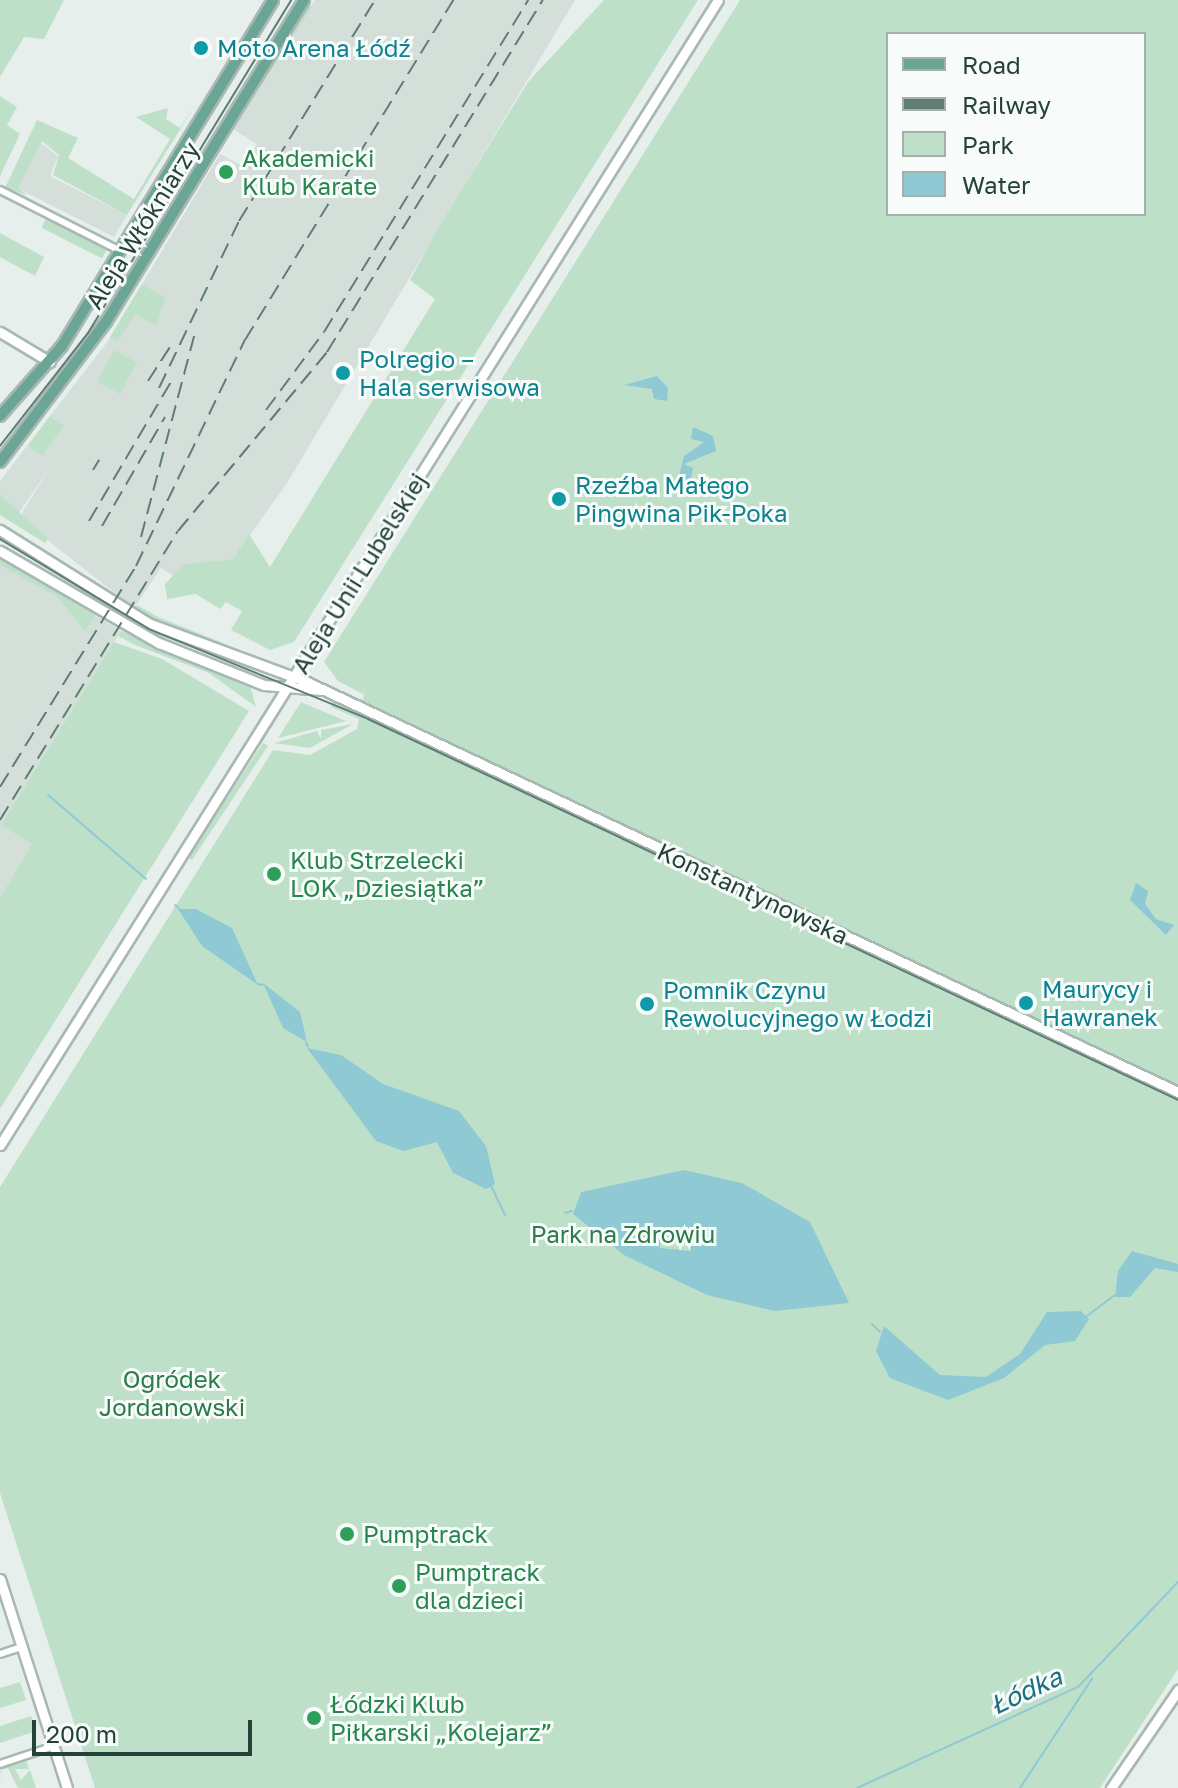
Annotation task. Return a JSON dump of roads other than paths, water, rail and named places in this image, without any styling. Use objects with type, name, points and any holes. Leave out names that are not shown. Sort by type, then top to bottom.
[{"type":"main road","name":"Aleja Włókniarzy","points":[[0,416],[50,362],[273,0]]},
{"type":"main road","name":"Aleja Włókniarzy","points":[[0,462],[106,322],[304,0]]},
{"type":"main road","name":"Aleja Unii Lubelskiej","points":[[0,1145],[718,0]]},
{"type":"main road","points":[[0,332],[50,362]]},
{"type":"main road","name":"Konstantynowska","points":[[0,530],[119,606],[294,676],[1178,1092]]},
{"type":"main road","name":"Konstantynowska","points":[[0,551],[159,643],[286,689],[328,692]]},
{"type":"main road","points":[[0,1579],[67,1788]]},
{"type":"main road","points":[[1111,1788],[1178,1690]]},
{"type":"street","points":[[0,190],[120,251]]},
{"type":"street","points":[[0,1654],[22,1647]]},
{"type":"street","points":[[0,1764],[54,1746]]},
{"type":"water","points":[[657,376],[668,388],[667,401],[654,399],[652,389],[624,385]]},
{"type":"water","points":[[693,427],[713,436],[716,451],[684,464],[693,468],[688,495],[675,493],[684,456],[704,442],[691,439]]},
{"type":"water","points":[[1136,883],[1148,891],[1145,904],[1156,919],[1174,925],[1166,935],[1130,900]]},
{"type":"water","points":[[178,909],[196,909],[232,928],[258,985],[202,946]]},
{"type":"water","points":[[263,983],[300,1012],[307,1042],[283,1028]]},
{"type":"water","points":[[307,1048],[341,1055],[383,1084],[459,1111],[486,1146],[495,1184],[486,1189],[453,1173],[437,1142],[403,1151],[376,1141]]},
{"type":"water","points":[[684,1170],[742,1183],[810,1222],[849,1303],[775,1311],[707,1295],[624,1255],[573,1214],[581,1192]],"holes":[[[661,1233],[687,1235],[691,1251],[660,1248]]]},
{"type":"water","points":[[1132,1251],[1178,1264],[1178,1272],[1155,1268],[1130,1297],[1115,1297],[1118,1271]]},
{"type":"water","points":[[1081,1311],[1089,1319],[1075,1341],[1045,1345],[1004,1378],[948,1400],[890,1378],[876,1351],[884,1326],[940,1375],[986,1377],[1020,1354],[1047,1312]]},
{"type":"waterway","points":[[48,795],[146,879]]},
{"type":"waterway","points":[[175,905],[179,908]]},
{"type":"waterway","points":[[258,984],[263,985]]},
{"type":"waterway","points":[[306,1043],[308,1047]]},
{"type":"waterway","points":[[491,1186],[505,1215]]},
{"type":"waterway","points":[[565,1213],[572,1211]]},
{"type":"waterway","points":[[1087,1316],[1114,1296]]},
{"type":"waterway","points":[[872,1324],[880,1332]]},
{"type":"waterway","name":"Łódka","points":[[857,1788],[1078,1687],[1178,1582]]},
{"type":"waterway","points":[[1020,1788],[1092,1679]]},
{"type":"tram line","points":[[0,446],[88,333],[291,0]]},
{"type":"tram line","points":[[0,539],[149,629],[368,719],[1178,1100]]},
{"type":"railway","points":[[159,388],[239,221],[375,0]]},
{"type":"railway","points":[[0,787],[136,566],[245,340],[453,0]]},
{"type":"railway","points":[[266,410],[324,332],[528,0]]},
{"type":"railway","points":[[0,820],[178,531],[327,352],[543,0]]},
{"type":"railway","points":[[141,537],[195,332]]},
{"type":"railway","points":[[148,381],[170,347]]},
{"type":"railway","points":[[89,521],[172,380]]},
{"type":"railway","points":[[102,526],[165,417]]},
{"type":"railway","points":[[93,470],[99,460]]},
{"type":"place","name":"Moto Arena Łódź","points":[[201,48]]},
{"type":"place","name":"Akademicki Klub Karate","points":[[226,172]]},
{"type":"place","name":"Polregio – Hala serwisowa","points":[[343,373]]},
{"type":"place","name":"Rzeźba Małego Pingwina Pik-Poka","points":[[559,499]]},
{"type":"place","name":"Klub Strzelecki LOK „Dziesiątka”","points":[[274,874]]},
{"type":"place","name":"Maurycy i Hawranek","points":[[1026,1003]]},
{"type":"place","name":"Pomnik Czynu Rewolucyjnego w Łodzi","points":[[647,1004]]},
{"type":"place","name":"Pumptrack","points":[[347,1534]]},
{"type":"place","name":"Pumptrack dla dzieci","points":[[399,1586]]},
{"type":"place","name":"Łódzki Klub Piłkarski „Kolejarz”","points":[[314,1718]]},
{"type":"park label","name":"Park na Zdrowiu","points":[[623,1234]]},
{"type":"park label","name":"Ogródek Jordanowski","points":[[172,1393]]}]
